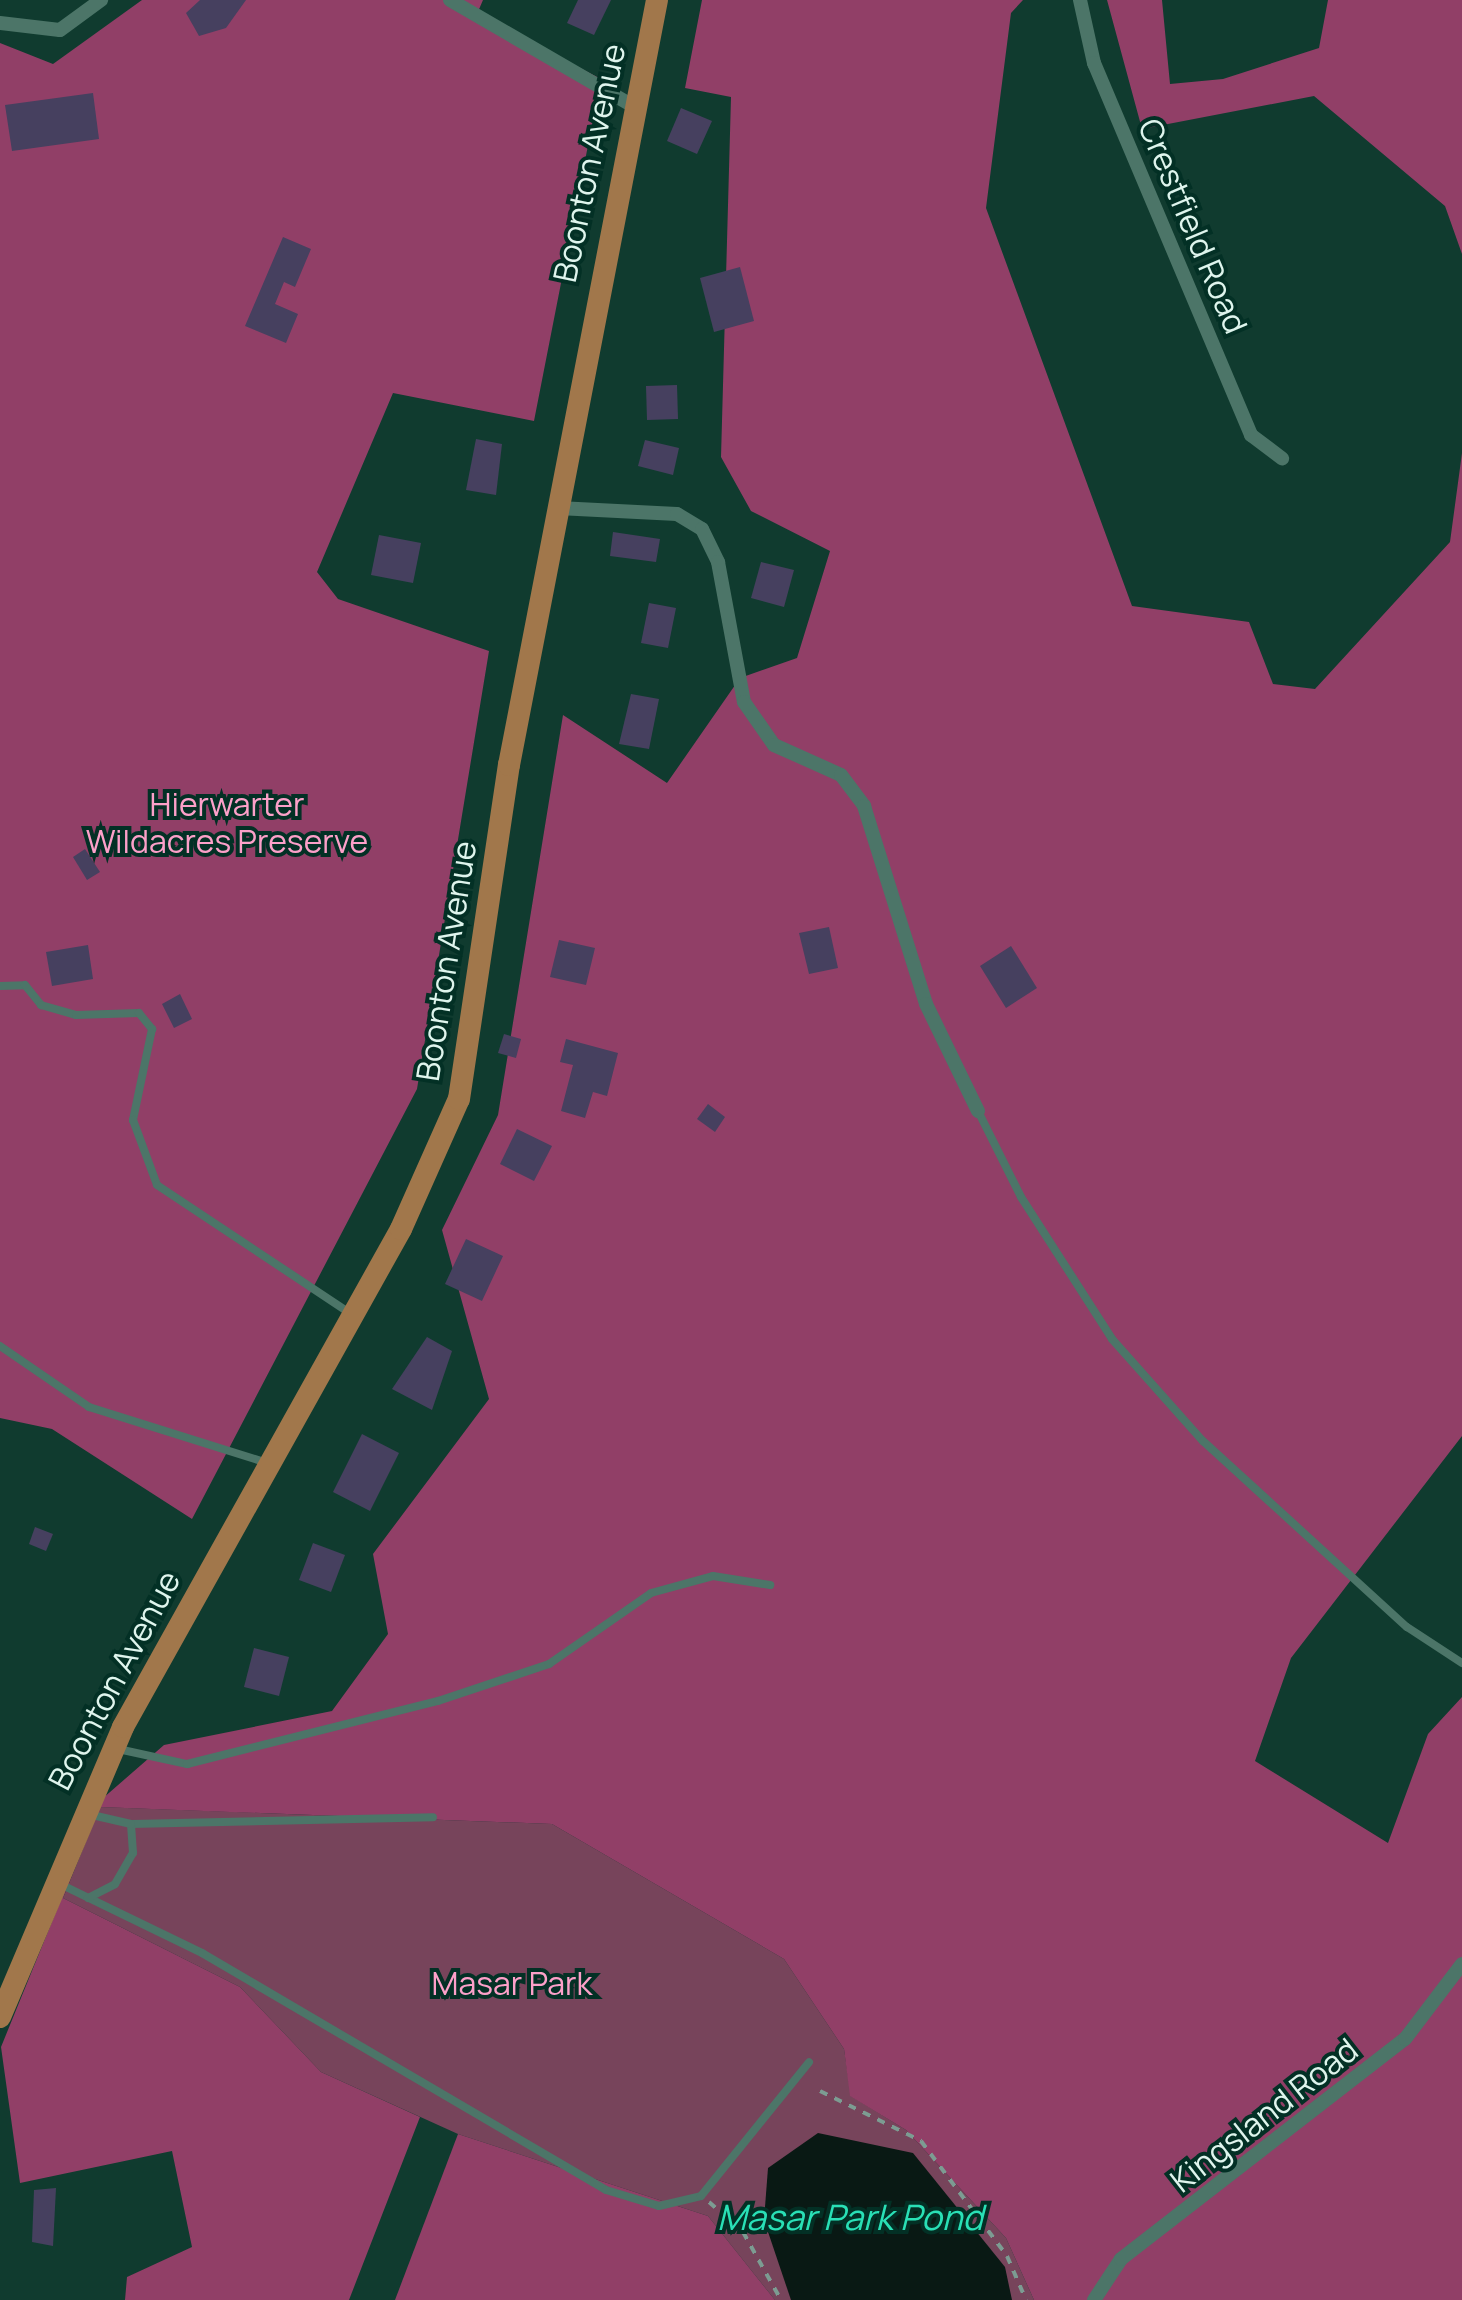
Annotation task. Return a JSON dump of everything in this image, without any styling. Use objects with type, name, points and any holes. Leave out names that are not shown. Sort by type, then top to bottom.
[{"type":"main road","name":"Boonton Avenue","points":[[0,2017],[53,1881],[91,1808],[114,1747],[353,1315],[446,1135],[469,1062],[509,765],[656,0]]},
{"type":"street","points":[[0,22],[60,30],[101,0]]},
{"type":"street","points":[[450,0],[633,106]]},
{"type":"street","name":"Crestfield Road","points":[[1080,0],[1094,62],[1251,434],[1282,458]]},
{"type":"street","points":[[558,508],[677,514],[702,529],[718,562],[744,702],[774,745],[841,774],[864,806],[926,1004],[978,1111]]},
{"type":"street","name":"Kingsland Road","points":[[1094,2300],[1121,2259],[1405,2039],[1462,1964]]},
{"type":"lane","points":[[0,986],[26,986],[41,1005],[76,1015],[139,1013],[152,1030],[133,1120],[157,1185],[353,1315]]},
{"type":"lane","points":[[978,1111],[1021,1198],[1112,1339],[1203,1441],[1407,1627],[1462,1663]]},
{"type":"lane","points":[[0,1346],[89,1406],[269,1463]]},
{"type":"lane","points":[[114,1747],[146,1762],[188,1764],[549,1664],[651,1593],[712,1576],[770,1585]]},
{"type":"lane","points":[[91,1808],[131,1824],[433,1817]]},
{"type":"lane","points":[[88,1898],[115,1884],[133,1853],[131,1824]]},
{"type":"lane","points":[[53,1881],[202,1953],[606,2190],[659,2206],[702,2196],[809,2062]]},
{"type":"path","points":[[820,2090],[922,2141],[1008,2256],[1026,2300]]},
{"type":"path","points":[[702,2196],[743,2232],[781,2300]]},
{"type":"green space","name":"Hierwarter Wildacres Preserve","points":[[142,0],[483,0],[477,14],[601,79],[534,421],[393,393],[317,572],[338,599],[489,651],[417,1089],[192,1519],[52,1429],[0,1418],[0,43],[53,64]]},
{"type":"green space","points":[[702,0],[1023,0],[1011,13],[986,208],[1132,606],[1249,622],[1273,684],[1315,689],[1450,542],[1462,453],[1462,1436],[1291,1658],[1255,1761],[1388,1843],[1428,1734],[1462,1697],[1462,2300],[1034,2300],[1006,2238],[906,2130],[850,2096],[844,2049],[784,1959],[552,1824],[99,1807],[63,1898],[240,1987],[321,2072],[420,2117],[349,2300],[125,2300],[127,2277],[192,2247],[172,2151],[20,2183],[1,2047],[102,1799],[164,1745],[332,1711],[388,1634],[373,1554],[489,1399],[442,1230],[498,1115],[563,715],[667,783],[740,678],[797,658],[830,551],[751,511],[721,457],[731,97],[685,88]]},
{"type":"green space","points":[[1107,0],[1162,0],[1170,84],[1223,79],[1319,48],[1328,0],[1462,0],[1462,254],[1445,206],[1314,96],[1142,129]]},
{"type":"green space","name":"Masar Park","points":[[100,1807],[552,1824],[784,1959],[844,2049],[851,2096],[906,2130],[1006,2238],[1034,2300],[775,2300],[708,2216],[458,2134],[321,2072],[240,1987],[63,1898]]},
{"type":"green space","points":[[458,2134],[708,2216],[775,2300],[395,2300]]},
{"type":"water","name":"Masar Park Pond","points":[[818,2133],[913,2153],[1005,2267],[1012,2300],[791,2300],[764,2220],[768,2168]]},
{"type":"building","points":[[200,0],[246,0],[226,28],[199,36],[186,13]]},
{"type":"building","points":[[578,0],[611,0],[594,35],[567,23]]},
{"type":"building","points":[[93,93],[99,139],[12,151],[5,105]]},
{"type":"building","points":[[681,108],[712,121],[697,154],[667,141]]},
{"type":"building","points":[[283,237],[311,249],[295,287],[284,282],[275,304],[298,314],[286,343],[245,326]]},
{"type":"building","points":[[740,267],[754,321],[714,332],[700,278]]},
{"type":"building","points":[[677,385],[678,419],[647,420],[646,386]]},
{"type":"building","points":[[476,439],[502,444],[496,495],[466,490]]},
{"type":"building","points":[[645,440],[679,448],[673,475],[638,466]]},
{"type":"building","points":[[613,532],[660,539],[656,562],[610,556]]},
{"type":"building","points":[[379,535],[421,543],[413,583],[371,575]]},
{"type":"building","points":[[761,562],[794,570],[784,607],[751,598]]},
{"type":"building","points":[[649,603],[676,608],[668,648],[641,643]]},
{"type":"building","points":[[631,694],[659,699],[649,749],[619,744]]},
{"type":"building","points":[[85,849],[100,872],[87,880],[73,857]]},
{"type":"building","points":[[829,927],[838,968],[809,974],[799,933]]},
{"type":"building","points":[[559,940],[595,948],[586,985],[550,977]]},
{"type":"building","points":[[88,945],[93,979],[52,986],[46,952]]},
{"type":"building","points":[[1011,946],[1037,988],[1006,1008],[980,966]]},
{"type":"building","points":[[180,994],[192,1019],[174,1028],[162,1004]]},
{"type":"building","points":[[504,1034],[521,1039],[516,1058],[498,1053]]},
{"type":"building","points":[[566,1039],[618,1053],[607,1096],[593,1092],[585,1118],[561,1111],[573,1065],[560,1062]]},
{"type":"building","points":[[708,1104],[725,1117],[715,1132],[697,1119]]},
{"type":"building","points":[[517,1129],[552,1146],[534,1181],[500,1164]]},
{"type":"building","points":[[466,1239],[503,1256],[482,1301],[445,1284]]},
{"type":"building","points":[[427,1337],[452,1351],[432,1410],[392,1389]]},
{"type":"building","points":[[362,1434],[399,1453],[370,1511],[333,1492]]},
{"type":"building","points":[[35,1527],[53,1534],[46,1551],[29,1544]]},
{"type":"building","points":[[313,1543],[345,1555],[331,1592],[299,1580]]},
{"type":"building","points":[[254,1648],[289,1657],[279,1696],[244,1687]]},
{"type":"building","points":[[56,2188],[53,2246],[32,2242],[34,2190]]}]
